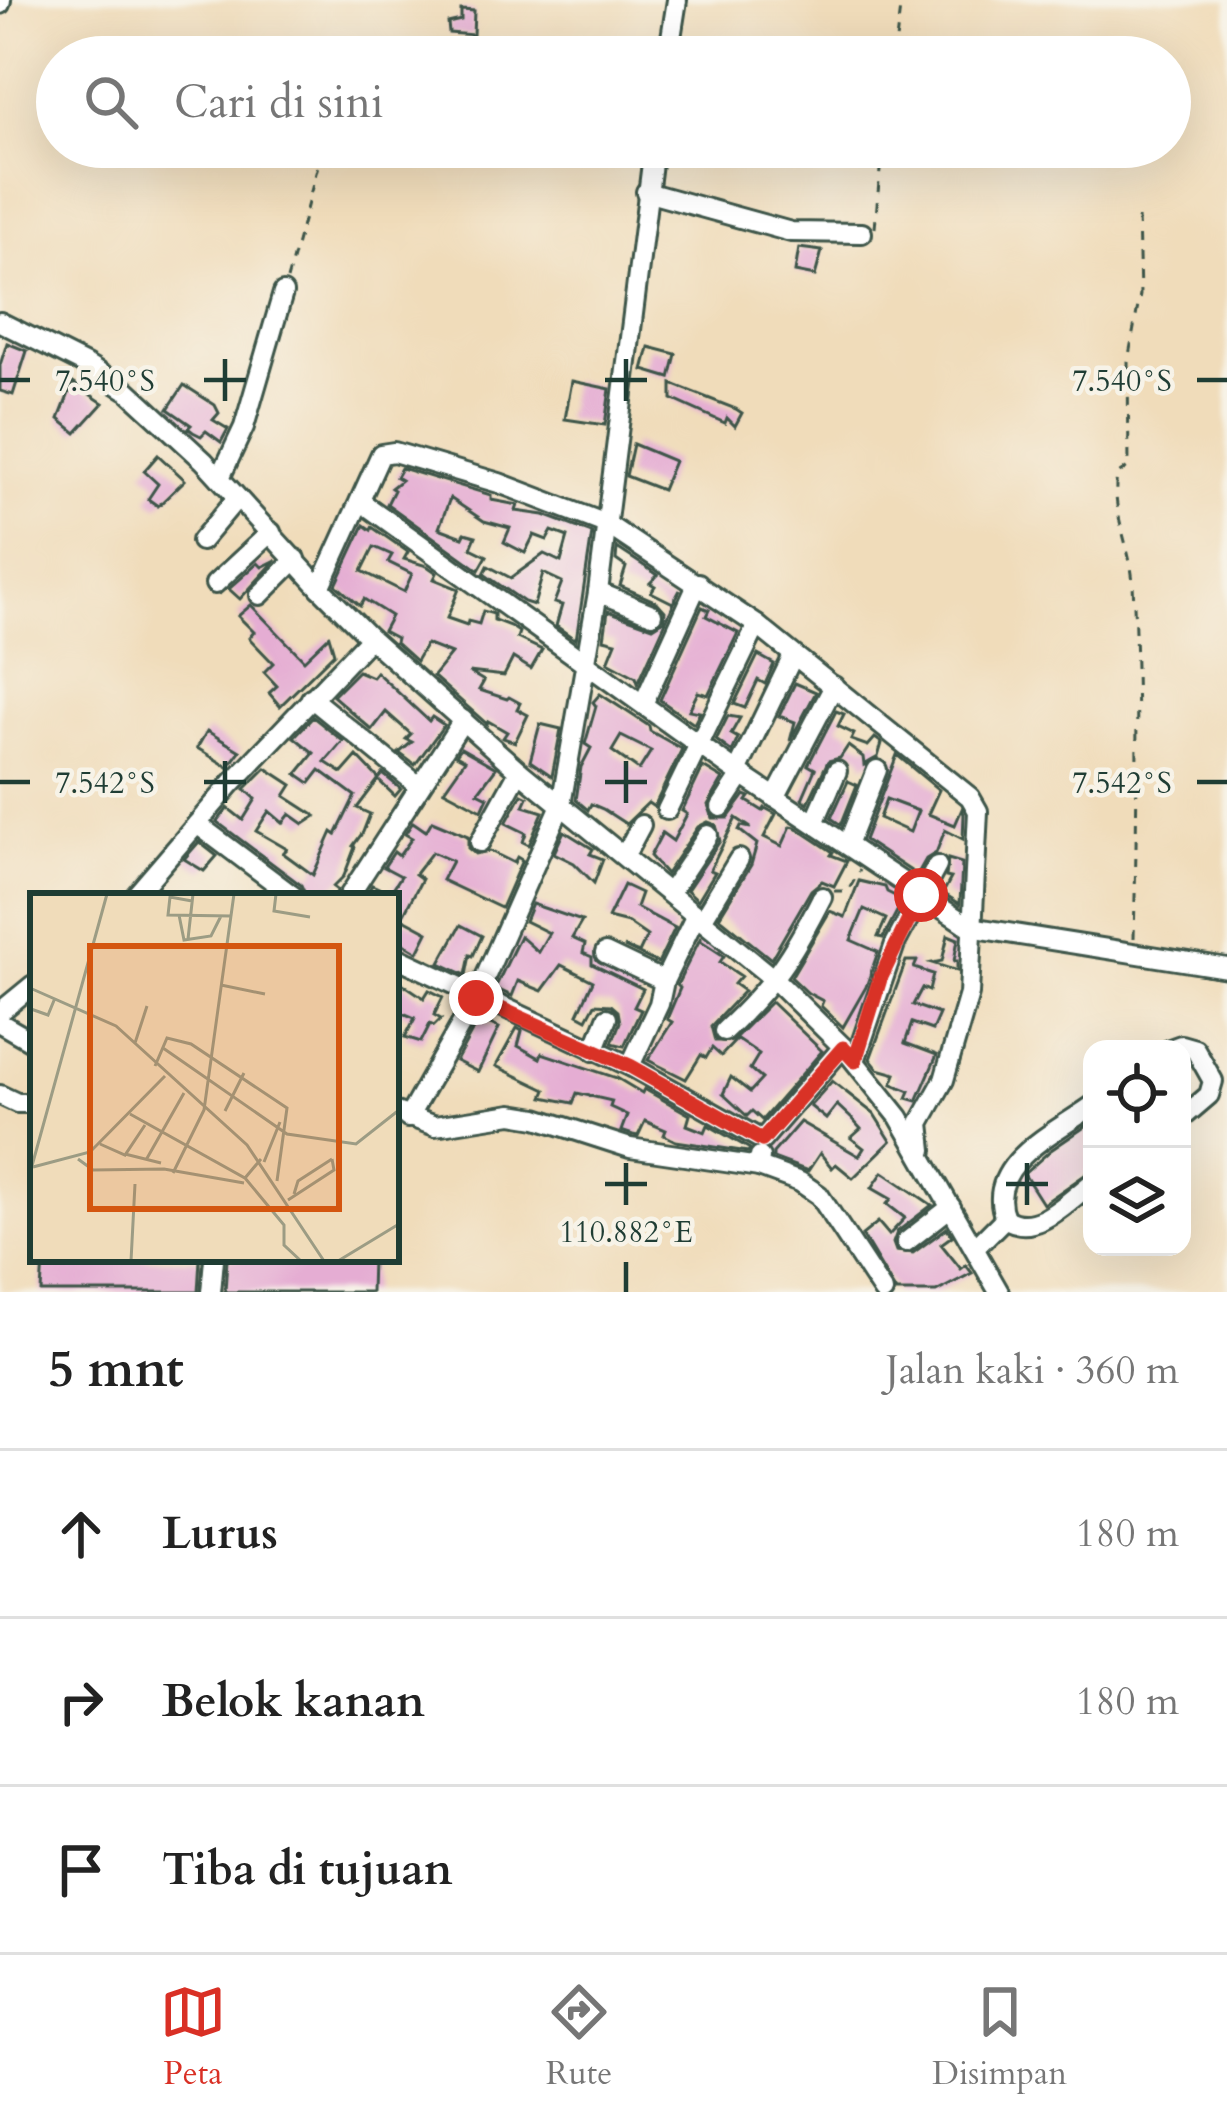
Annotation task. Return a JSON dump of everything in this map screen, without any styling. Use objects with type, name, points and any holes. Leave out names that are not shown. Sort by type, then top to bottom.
[{"type":"street","points":[[671,36],[676,0]]},
{"type":"street","points":[[650,168],[598,592],[561,806],[476,998],[402,1115],[436,1126],[512,1114],[537,1118],[630,1148],[759,1167],[800,1182],[819,1195],[884,1292]]},
{"type":"street","points":[[646,192],[791,232],[862,233]]},
{"type":"street","points":[[220,478],[244,427],[283,293]]},
{"type":"street","points":[[0,322],[86,364],[128,392],[220,478],[370,638],[519,771],[776,980],[849,1054],[899,1117],[995,1285],[974,1292]]},
{"type":"street","points":[[320,588],[379,457],[394,452],[499,483],[606,524],[698,584],[757,625],[974,802],[978,818],[970,927],[973,963],[961,1029],[944,1080],[920,1123],[923,1156]]},
{"type":"street","points":[[201,541],[238,498]]},
{"type":"street","points":[[361,501],[775,798],[970,927],[1227,968]]},
{"type":"street","points":[[215,584],[271,532]]},
{"type":"street","points":[[260,596],[296,560]]},
{"type":"street","points":[[644,702],[698,584]]},
{"type":"street","points":[[598,592],[652,614]]},
{"type":"street","points":[[668,810],[757,625]]},
{"type":"street","points":[[138,893],[370,638]]},
{"type":"street","points":[[722,807],[794,656]]},
{"type":"street","points":[[775,798],[834,686]]},
{"type":"street","points":[[311,698],[418,786]]},
{"type":"street","points":[[351,893],[463,720]]},
{"type":"street","points":[[848,843],[877,770]]},
{"type":"street","points":[[480,842],[519,771]]},
{"type":"street","points":[[814,821],[837,771]]},
{"type":"street","points":[[197,824],[264,889]]},
{"type":"street","points":[[625,855],[641,825]]},
{"type":"street","points":[[670,892],[708,835]]},
{"type":"street","points":[[630,1066],[659,1004],[664,981],[739,859]]},
{"type":"street","points":[[759,1167],[762,1140],[849,1054],[880,979],[937,866]]},
{"type":"street","points":[[724,1031],[776,980],[822,897]]},
{"type":"street","points":[[605,953],[664,981]]},
{"type":"street","points":[[399,960],[630,1066],[762,1140]]},
{"type":"street","points":[[0,1012],[30,988]]},
{"type":"street","points":[[594,1051],[607,1018]]},
{"type":"street","points":[[0,1023],[30,1040]]},
{"type":"street","points":[[1191,1048],[1214,1081],[1209,1095],[1191,1110]]},
{"type":"street","points":[[0,1095],[16,1103],[30,1103]]},
{"type":"street","points":[[1083,1112],[1024,1155],[1004,1175],[998,1196],[1005,1218],[1018,1225],[1033,1225],[1083,1190]]},
{"type":"street","points":[[899,1117],[920,1123]]},
{"type":"street","points":[[906,1241],[951,1207]]},
{"type":"street","points":[[976,1247],[1005,1218]]},
{"type":"street","points":[[211,1292],[214,1262]]},
{"type":"path","points":[[897,36],[901,0]]},
{"type":"path","points":[[283,293],[318,168]]},
{"type":"path","points":[[862,233],[874,230],[878,223],[881,168]]},
{"type":"path","points":[[1133,952],[1139,746],[1133,598],[1115,492],[1117,475],[1129,466],[1128,362],[1140,295],[1138,215]]},
{"type":"path","points":[[822,897],[831,891],[848,892],[867,857]]},
{"type":"building","points":[[461,10],[474,11],[473,35],[449,33],[448,23],[461,20]]},
{"type":"building","points":[[799,248],[822,251],[815,276],[795,272]]},
{"type":"building","points":[[7,343],[27,351],[13,395],[0,391],[0,365]]},
{"type":"building","points":[[649,347],[676,354],[670,378],[643,370]]},
{"type":"building","points":[[572,381],[610,389],[605,425],[565,419]]},
{"type":"building","points":[[73,383],[103,403],[76,433],[59,419]]},
{"type":"building","points":[[672,384],[742,413],[735,426],[727,418],[725,423],[672,399]]},
{"type":"building","points":[[184,385],[215,405],[219,413],[213,420],[228,429],[221,442],[206,431],[201,436],[193,432],[188,428],[191,425],[168,409]]},
{"type":"building","points":[[633,444],[674,461],[662,490],[626,476]]},
{"type":"building","points":[[158,455],[185,480],[158,506],[148,499],[158,484],[144,471]]},
{"type":"building","points":[[401,468],[518,505],[516,511],[544,515],[592,533],[576,640],[556,626],[562,605],[554,603],[562,582],[543,573],[534,605],[484,574],[488,566],[511,578],[544,554],[561,562],[568,537],[552,531],[547,540],[534,535],[525,553],[504,542],[510,528],[484,521],[450,498],[439,528],[463,537],[465,533],[476,536],[471,548],[487,556],[479,570],[387,504],[391,488],[401,480],[396,477]]},
{"type":"building","points":[[364,525],[372,527],[408,552],[404,559],[427,566],[437,573],[434,579],[459,589],[447,618],[479,624],[483,611],[494,614],[494,620],[519,632],[517,638],[542,650],[531,669],[513,658],[504,676],[469,672],[484,681],[479,690],[509,697],[528,715],[515,742],[503,738],[507,732],[487,724],[433,676],[451,654],[426,644],[416,661],[383,631],[391,616],[364,599],[360,606],[336,585]],"holes":[[[374,547],[392,555],[388,562],[412,574],[404,592],[362,571]]]},
{"type":"building","points":[[617,548],[658,575],[650,583],[655,586],[651,592],[673,603],[680,590],[638,683],[636,677],[608,662],[616,642],[604,639],[608,611],[653,627],[664,620],[665,611],[657,602],[620,586],[626,567],[616,560]]},
{"type":"building","points":[[276,560],[240,599],[229,589],[258,563],[262,567]]},
{"type":"building","points":[[251,605],[304,660],[329,636],[334,653],[280,706],[269,693],[277,686],[264,672],[273,663],[249,638],[254,632],[238,616]]},
{"type":"building","points":[[702,607],[709,610],[706,616],[738,633],[708,695],[698,692],[689,710],[700,712],[694,724],[660,700]]},
{"type":"building","points":[[758,655],[774,664],[765,684],[758,680],[745,708],[734,704]]},
{"type":"building","points":[[358,671],[372,677],[376,672],[429,721],[432,717],[444,725],[415,765],[399,753],[412,742],[406,739],[411,734],[386,712],[372,730],[333,696]]},
{"type":"building","points":[[795,683],[816,692],[790,741],[795,722],[779,716]]},
{"type":"building","points":[[600,694],[682,749],[654,807],[648,803],[626,824],[591,804],[588,810],[576,800],[581,767],[591,748],[585,744],[596,706],[593,702]],"holes":[[[621,736],[651,751],[639,770],[612,751]]]},
{"type":"building","points":[[836,711],[844,714],[838,726],[854,734],[851,740],[868,746],[875,738],[882,743],[878,757],[864,765],[863,757],[848,746],[840,758],[828,761],[808,803],[802,799],[815,769],[808,765]]},
{"type":"building","points":[[728,716],[740,718],[731,734],[738,738],[732,752],[716,740]]},
{"type":"building","points":[[313,717],[343,741],[325,762],[342,773],[357,756],[379,779],[383,774],[401,789],[395,796],[378,780],[357,808],[370,814],[344,876],[333,887],[336,893],[305,893],[301,885],[217,822],[228,808],[243,820],[256,799],[245,789],[266,768],[292,785],[285,796],[316,816],[304,824],[290,814],[283,823],[269,811],[256,831],[287,849],[283,853],[313,875],[355,796],[320,770],[310,783],[297,774],[314,753],[294,737]]},
{"type":"building","points":[[540,724],[561,729],[552,776],[530,761]]},
{"type":"building","points":[[207,731],[240,751],[228,767],[197,748]]},
{"type":"building","points":[[461,748],[496,768],[478,792],[488,797],[482,810],[444,790],[465,760],[456,755]]},
{"type":"building","points":[[897,755],[939,790],[928,814],[955,825],[962,809],[964,814],[963,839],[945,830],[936,853],[926,859],[917,875],[864,840]],"holes":[[[886,799],[918,811],[910,832],[879,818]]]},
{"type":"building","points":[[703,767],[723,779],[708,805],[713,818],[728,818],[745,795],[763,811],[776,814],[764,837],[782,846],[791,826],[795,827],[831,855],[847,861],[834,886],[822,881],[811,890],[771,959],[719,917],[751,865],[757,844],[739,830],[741,826],[751,828],[736,818],[710,870],[715,872],[698,900],[687,890],[720,841],[716,825],[708,822],[698,827],[666,874],[650,856],[662,833],[673,841]]},
{"type":"building","points":[[848,781],[857,785],[841,825],[831,818]]},
{"type":"building","points":[[522,794],[528,797],[524,806],[543,812],[529,845],[523,842],[526,833],[506,823]]},
{"type":"building","points":[[432,821],[468,836],[468,848],[475,854],[490,851],[514,863],[517,857],[522,860],[501,908],[442,880],[452,861],[432,852],[415,874],[422,879],[399,923],[399,893],[390,893],[401,876],[384,867],[412,838],[405,834],[413,822],[426,831]]},
{"type":"building","points":[[564,831],[603,859],[594,883],[574,863],[554,853]]},
{"type":"building","points":[[199,842],[217,856],[204,871],[184,859]]},
{"type":"building","points":[[948,859],[962,863],[960,904],[943,893],[951,878],[946,877]]},
{"type":"building","points":[[859,881],[885,887],[903,900],[883,938],[878,937],[886,919],[864,909],[851,940],[878,952],[866,987],[843,1027],[821,1006],[823,1001],[791,977],[830,911],[845,917]]},
{"type":"building","points":[[624,885],[641,893],[636,907],[675,928],[658,963],[624,947],[639,953],[647,936],[628,923],[608,918]]},
{"type":"building","points":[[532,904],[582,921],[572,938],[585,944],[583,953],[592,957],[592,964],[643,989],[634,1007],[641,1010],[624,1046],[612,1043],[620,1022],[618,1011],[611,1005],[595,1004],[587,1019],[578,1014],[593,981],[561,965],[542,991],[518,981],[512,996],[495,988],[520,936],[538,952],[549,933],[525,921]]},
{"type":"building","points":[[404,919],[428,932],[418,952],[399,941]]},
{"type":"building","points":[[461,925],[482,936],[470,955],[466,975],[440,963]]},
{"type":"building","points":[[948,935],[958,939],[957,971],[932,963],[942,961]]},
{"type":"building","points":[[701,937],[724,956],[720,962],[741,976],[734,984],[744,991],[711,1026],[715,1041],[732,1041],[771,1002],[822,1051],[762,1120],[752,1111],[747,1116],[723,1094],[731,1077],[750,1092],[762,1079],[750,1069],[759,1054],[737,1039],[721,1056],[712,1048],[706,1058],[701,1055],[686,1079],[648,1060],[672,1022],[667,1019],[680,988],[677,985]]},
{"type":"building","points":[[906,961],[917,961],[914,968],[933,974],[929,991],[922,988],[913,1005],[939,1014],[932,1030],[912,1023],[905,1043],[937,1055],[917,1101],[907,1098],[910,1091],[892,1084],[896,1074],[878,1069],[870,1059]]},
{"type":"building","points":[[399,981],[424,998],[429,990],[443,997],[434,1015],[441,1019],[430,1024],[421,1042],[405,1037],[415,1018],[399,1011]]},
{"type":"building","points":[[479,1019],[499,1028],[478,1072],[456,1061]]},
{"type":"building","points":[[517,1028],[522,1031],[518,1046],[540,1058],[542,1053],[617,1078],[642,1093],[644,1089],[690,1115],[687,1125],[705,1132],[708,1125],[750,1149],[676,1141],[664,1135],[666,1130],[645,1121],[638,1136],[633,1135],[621,1131],[627,1115],[610,1107],[612,1101],[577,1093],[573,1103],[543,1097],[546,1090],[496,1066]]},
{"type":"building","points":[[832,1081],[874,1114],[891,1141],[853,1178],[836,1164],[832,1168],[820,1153],[808,1171],[773,1158],[800,1122],[859,1156],[864,1148],[851,1138],[861,1129],[852,1119],[837,1105],[826,1119],[810,1106]]},
{"type":"building","points":[[1083,1128],[1083,1176],[1043,1204],[1024,1174]]},
{"type":"building","points":[[883,1172],[932,1205],[897,1232],[896,1251],[913,1253],[947,1228],[952,1236],[941,1244],[961,1269],[966,1265],[972,1273],[936,1292],[896,1292],[862,1235],[878,1222],[889,1235],[905,1218],[887,1204],[891,1199],[872,1188]]},
{"type":"building","points":[[43,1262],[200,1262],[198,1292],[41,1292]]},
{"type":"building","points":[[227,1262],[372,1262],[371,1292],[225,1292]]},
{"type":"route","points":[[476,998],[630,1066],[762,1140],[843,1048],[855,1061],[880,979],[921,895]]}]
